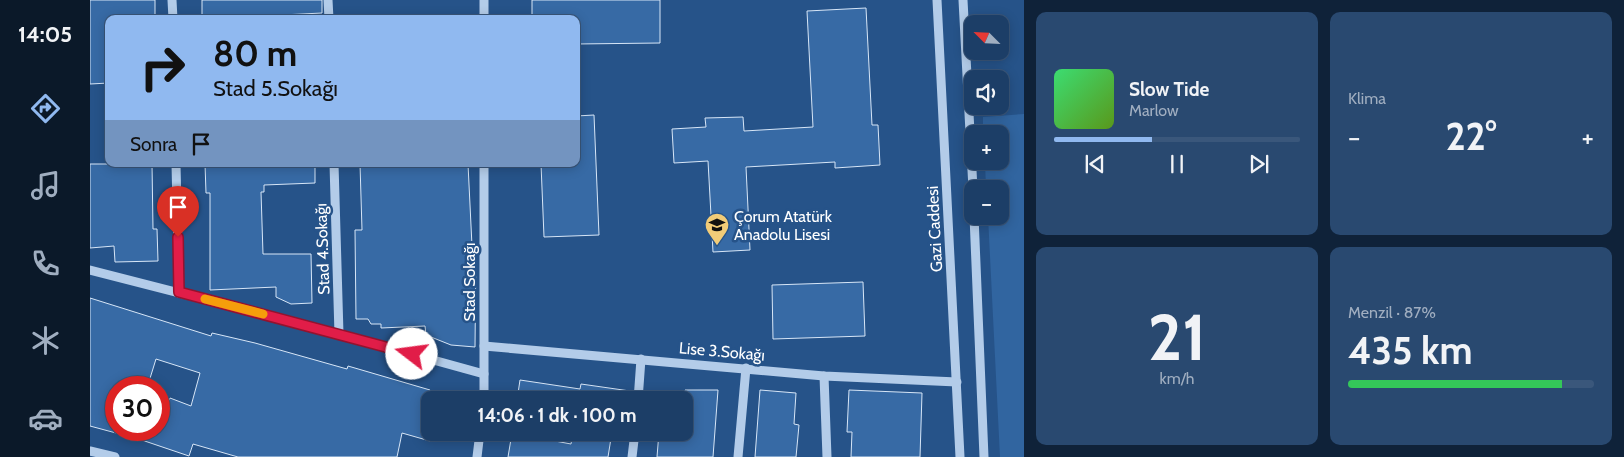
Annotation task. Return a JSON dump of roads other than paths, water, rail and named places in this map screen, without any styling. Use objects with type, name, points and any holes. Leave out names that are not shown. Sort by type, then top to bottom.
[{"type":"street","points":[[172,0],[173,15]]},
{"type":"street","points":[[328,0],[329,15]]},
{"type":"street","points":[[484,0],[484,15]]},
{"type":"street","name":"Gazi Caddesi","points":[[937,0],[960,457]]},
{"type":"street","points":[[964,0],[973,180]]},
{"type":"street","points":[[176,167],[179,292]]},
{"type":"street","name":"Stad 4.Sokağı","points":[[334,167],[339,334]]},
{"type":"street","name":"Stad Sokağı","points":[[484,167],[484,391]]},
{"type":"street","points":[[974,225],[984,457]]},
{"type":"street","points":[[90,270],[339,334],[484,374]]},
{"type":"street","name":"Lise 3.Sokağı","points":[[484,346],[824,376],[957,382]]},
{"type":"street","points":[[639,391],[641,359]]},
{"type":"street","points":[[738,457],[746,368]]},
{"type":"street","points":[[824,376],[828,457]]},
{"type":"street","points":[[477,457],[479,441]]},
{"type":"street","points":[[632,457],[633,441]]},
{"type":"street","points":[[90,450],[115,457]]},
{"type":"place","name":"Çorum Atatürk Anadolu Lisesi","points":[[717,246]]}]
